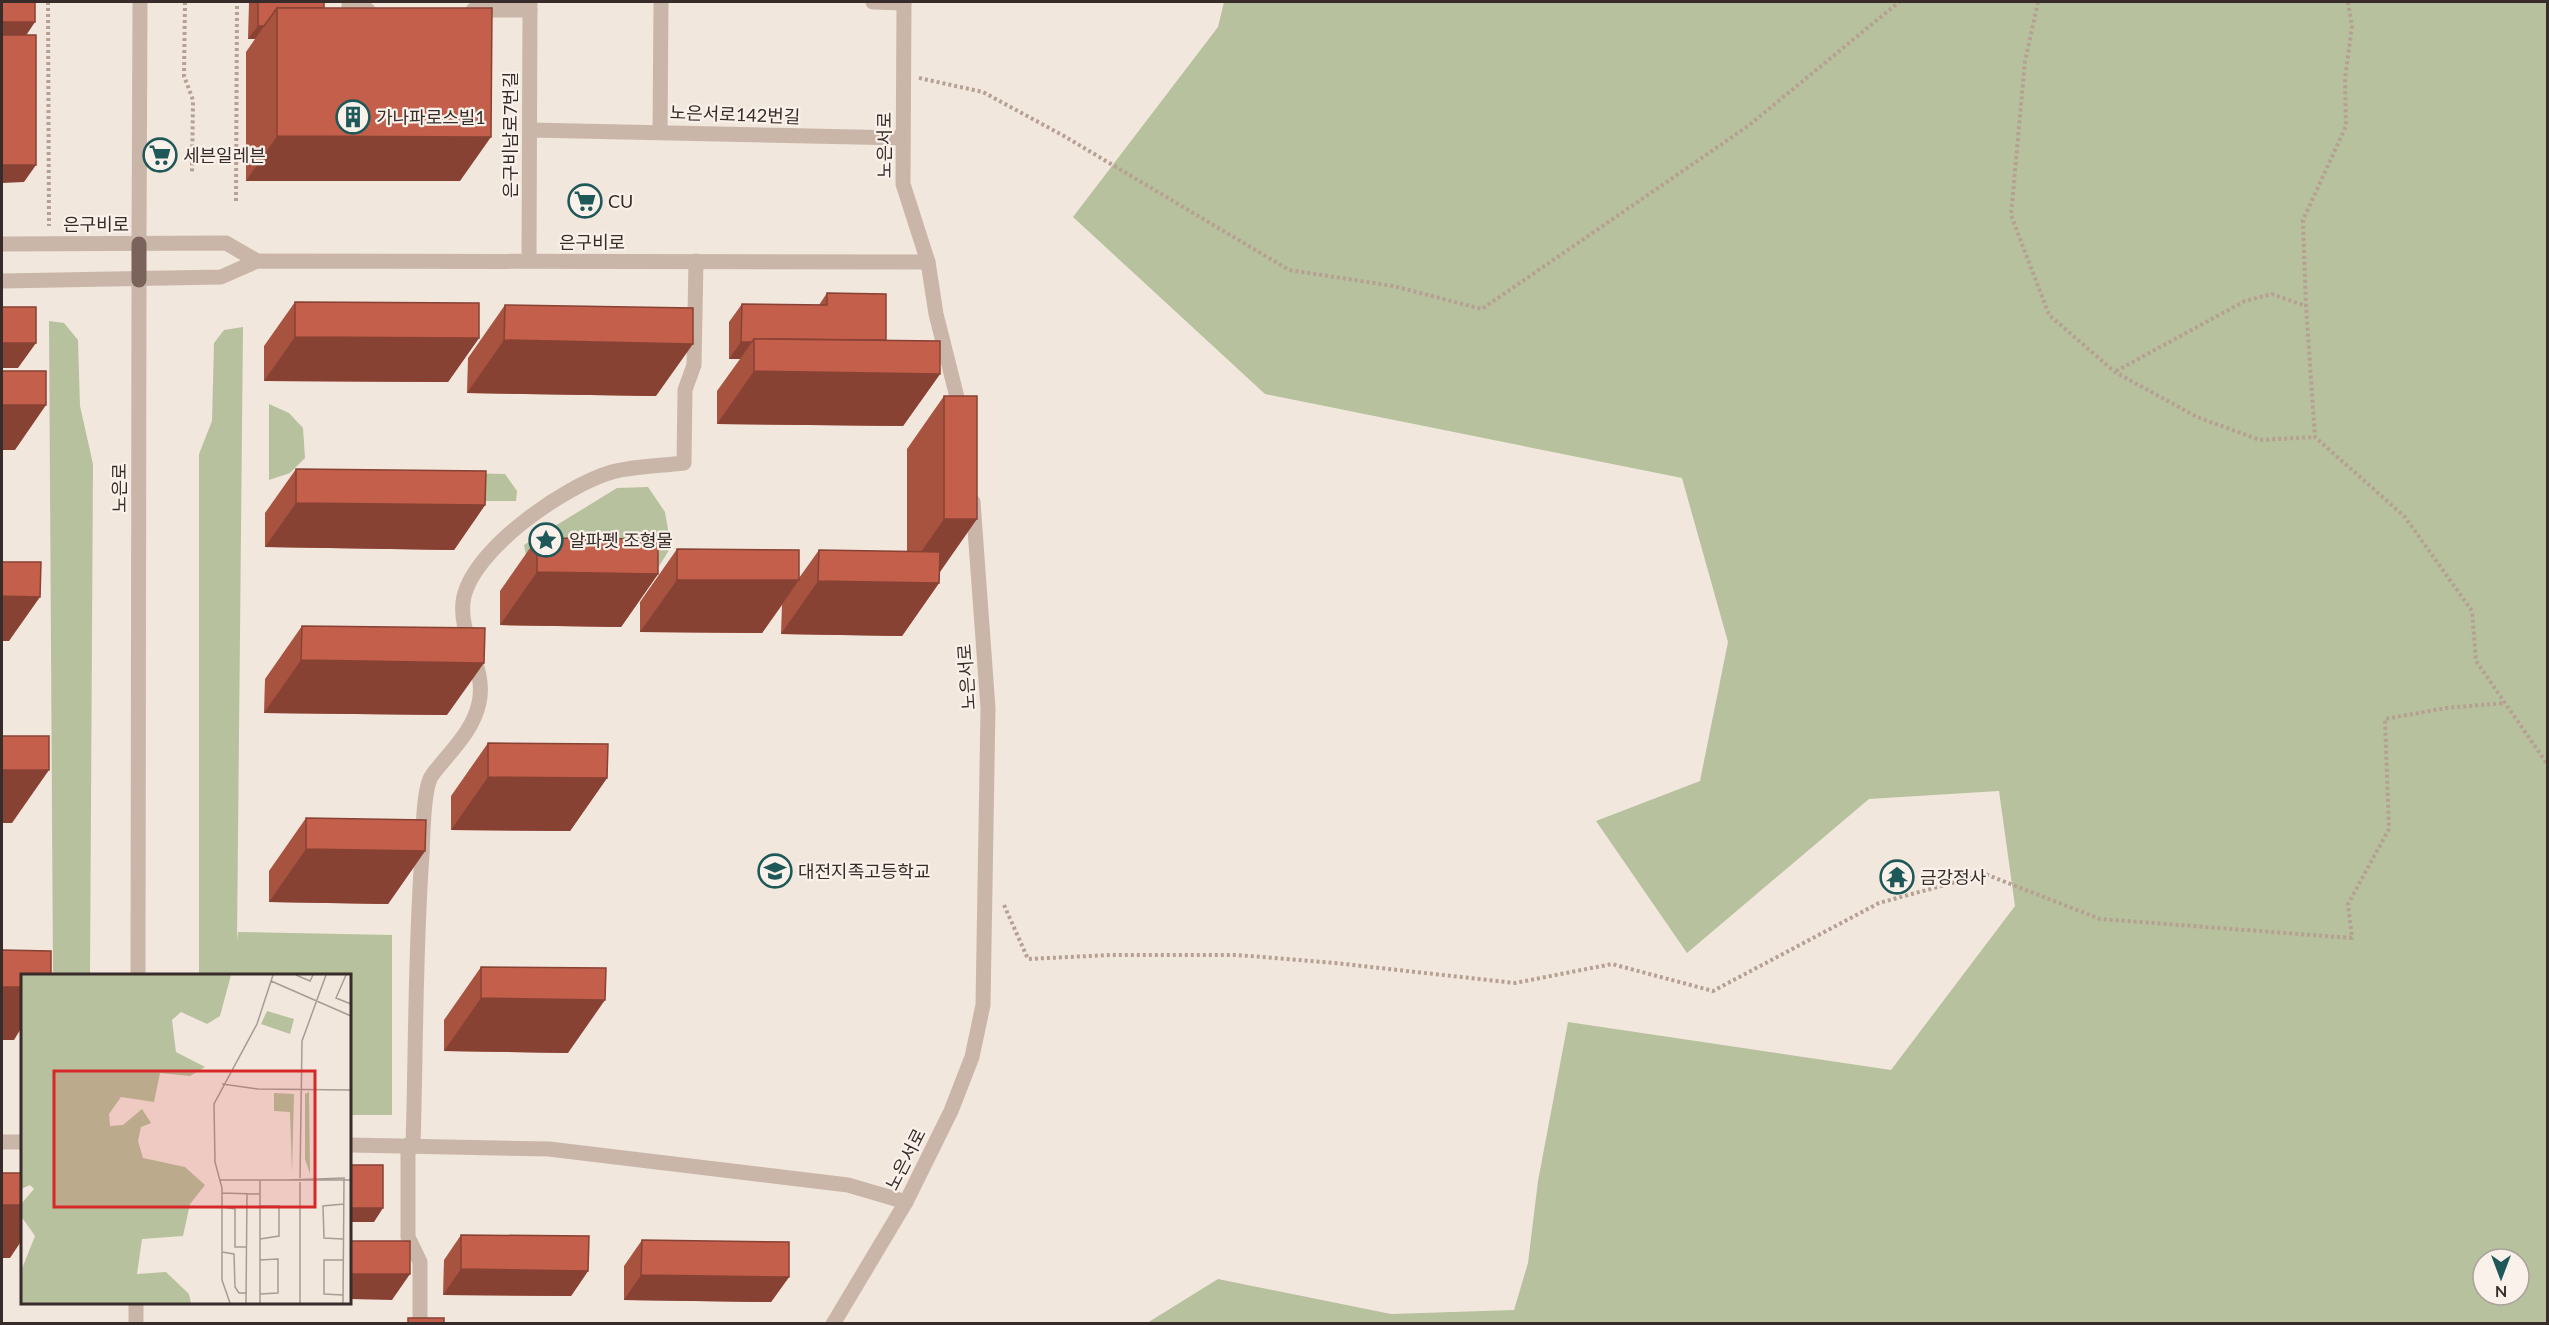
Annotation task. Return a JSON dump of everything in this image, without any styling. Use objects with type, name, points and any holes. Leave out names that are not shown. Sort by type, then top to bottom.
[{"type":"main road","name":"노은로","points":[[139,244],[139,280]]},
{"type":"street","name":"노은로","points":[[139,244],[140,2]]},
{"type":"street","points":[[349,2],[349,10],[383,10]]},
{"type":"street","name":"노은서로142번길","points":[[661,2],[660,132],[903,138]]},
{"type":"street","points":[[873,2],[904,2]]},
{"type":"street","name":"노은서로","points":[[904,2],[903,184],[928,262],[936,314],[966,430]]},
{"type":"street","name":"은구비남로7번길","points":[[462,10],[530,6],[529,261]]},
{"type":"street","points":[[530,130],[660,132]]},
{"type":"street","name":"은구비로","points":[[2,244],[226,243],[257,261]]},
{"type":"street","name":"은구비로","points":[[2,281],[222,277],[257,261],[928,262]]},
{"type":"street","points":[[420,1323],[420,1262],[408,1237],[420,879],[430,778],[465,734],[479,704],[481,681],[463,620],[466,587],[480,564],[500,542],[560,496],[610,473],[684,463],[686,390],[694,365],[696,261]]},
{"type":"street","name":"노은로","points":[[138,974],[139,280]]},
{"type":"street","name":"노은서로","points":[[833,1323],[906,1202],[955,1100],[972,1057],[983,1005],[988,708],[972,486]]},
{"type":"street","points":[[2,1142],[21,1142]]},
{"type":"street","points":[[351,1144],[549,1149],[848,1185],[906,1202]]},
{"type":"street","points":[[136,1304],[136,1323]]},
{"type":"path","points":[[48,2],[50,243]]},
{"type":"path","points":[[185,2],[184,76],[193,100],[192,174]]},
{"type":"path","points":[[236,201],[237,2]]},
{"type":"path","points":[[903,78],[916,78],[983,92],[1064,136],[1289,270],[1393,286],[1482,309],[1748,126],[1899,2]]},
{"type":"path","points":[[2038,2],[2025,61],[2011,215],[2049,315],[2115,372],[2197,417],[2260,440],[2315,437]]},
{"type":"path","points":[[2348,2],[2352,26],[2346,79],[2346,126],[2303,220],[2315,437],[2405,517],[2466,601],[2472,610],[2475,661],[2547,765]]},
{"type":"path","points":[[2115,372],[2245,301],[2272,294],[2306,306]]},
{"type":"path","points":[[1000,897],[1028,959],[1110,955],[1237,955],[1335,963],[1515,983],[1612,964],[1713,991],[1880,903],[1985,874],[2100,919],[2352,938],[2348,904],[2389,829],[2385,719],[2446,708],[2505,703]]},
{"type":"green space","points":[[1224,2],[2547,2],[2547,1323],[1147,1323],[1218,1279],[1391,1314],[1514,1310],[1528,1263],[1538,1181],[1568,1022],[1891,1070],[2015,906],[1999,791],[1869,799],[1687,953],[1596,821],[1700,781],[1728,642],[1682,478],[1265,394],[1073,217],[1218,27]]},
{"type":"green space","points":[[49,321],[64,323],[78,340],[80,406],[93,464],[90,974],[53,974]]},
{"type":"green space","points":[[243,327],[237,941],[238,932],[392,935],[392,1115],[351,1115],[351,974],[199,974],[199,454],[212,421],[214,343],[224,330]]},
{"type":"green space","points":[[269,404],[289,413],[303,428],[305,458],[290,473],[269,480]]},
{"type":"green space","points":[[466,473],[505,474],[517,491],[516,501],[467,501]]},
{"type":"green space","points":[[648,487],[665,512],[671,547],[656,571],[531,580],[524,545],[617,488]]},
{"type":"building","points":[[2,2],[35,2],[35,22],[2,22]]},
{"type":"building","points":[[258,2],[324,2],[324,8],[277,8],[264,26],[258,26]]},
{"type":"building","points":[[277,8],[492,8],[491,137],[277,136]]},
{"type":"building","points":[[2,35],[36,35],[36,165],[2,165]]},
{"type":"building","points":[[827,293],[886,294],[886,340],[754,339],[752,342],[741,342],[742,304],[827,305]]},
{"type":"building","points":[[295,302],[479,303],[479,338],[295,337]]},
{"type":"building","points":[[505,305],[693,308],[693,344],[504,340]]},
{"type":"building","points":[[2,307],[36,307],[36,343],[2,343]]},
{"type":"building","points":[[754,339],[940,341],[940,374],[754,371]]},
{"type":"building","points":[[2,371],[46,371],[46,405],[2,405]]},
{"type":"building","points":[[944,396],[977,396],[977,519],[944,519]]},
{"type":"building","points":[[296,469],[486,471],[485,505],[296,503]]},
{"type":"building","points":[[537,538],[658,539],[658,574],[537,572]]},
{"type":"building","points":[[677,549],[799,550],[799,580],[677,580]]},
{"type":"building","points":[[819,550],[940,552],[939,583],[818,581]]},
{"type":"building","points":[[2,562],[41,562],[40,597],[2,596]]},
{"type":"building","points":[[302,626],[485,628],[484,663],[301,660]]},
{"type":"building","points":[[2,736],[49,736],[49,770],[2,770]]},
{"type":"building","points":[[488,743],[608,744],[607,778],[488,777]]},
{"type":"building","points":[[306,818],[426,820],[425,851],[306,849]]},
{"type":"building","points":[[2,950],[51,951],[51,974],[21,974],[21,987],[2,987]]},
{"type":"building","points":[[481,967],[606,968],[605,1000],[481,998]]},
{"type":"building","points":[[351,1165],[383,1165],[383,1208],[351,1208]]},
{"type":"building","points":[[2,1173],[21,1173],[21,1205],[2,1205]]},
{"type":"building","points":[[461,1235],[589,1236],[588,1271],[461,1269]]},
{"type":"building","points":[[642,1240],[789,1242],[789,1277],[641,1275]]},
{"type":"building","points":[[351,1241],[410,1241],[410,1274],[351,1274]]},
{"type":"building","points":[[408,1318],[444,1318],[444,1323],[408,1323]]},
{"type":"place","name":"가나파로스빌1","points":[[353,117]]},
{"type":"place","name":"세븐일레븐","points":[[160,155]]},
{"type":"place","name":"CU","points":[[585,201]]},
{"type":"place","name":"알파펫 조형물","points":[[546,540]]},
{"type":"place","name":"대전지족고등학교","points":[[775,871]]},
{"type":"place","name":"금강정사","points":[[1897,877]]}]
